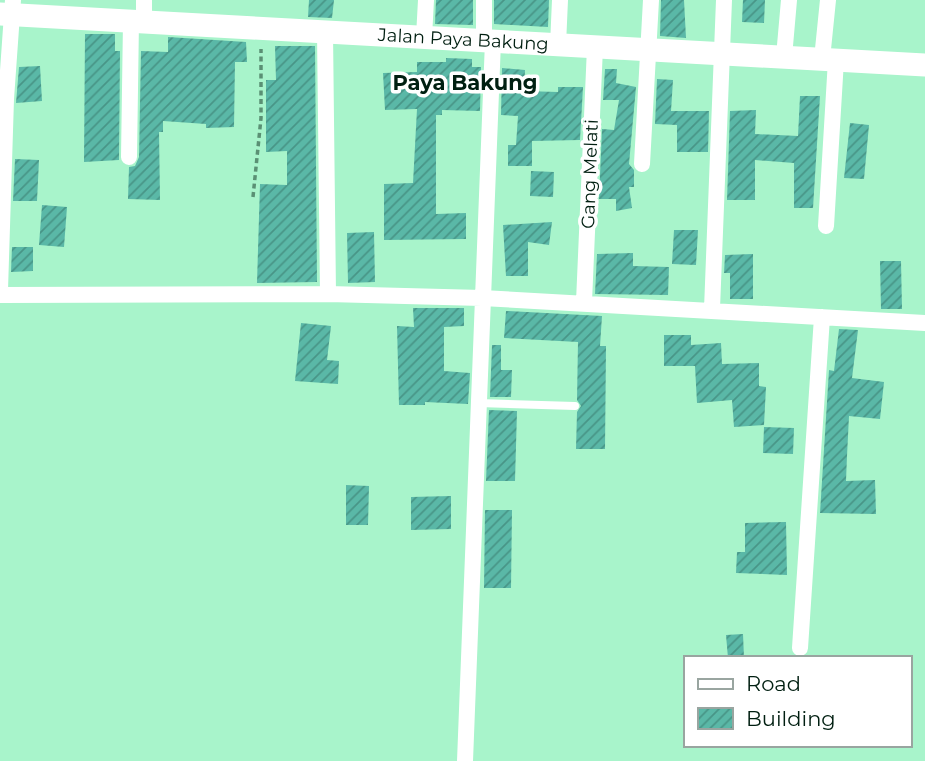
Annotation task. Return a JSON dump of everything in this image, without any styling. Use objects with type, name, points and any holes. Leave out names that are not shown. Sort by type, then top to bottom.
[{"type":"main road","name":"Jalan Paya Bakung","points":[[8,9],[140,14],[261,28],[324,32],[925,65]]},
{"type":"street","points":[[424,37],[426,0]]},
{"type":"street","points":[[465,761],[482,298],[488,41],[484,0]]},
{"type":"street","points":[[558,45],[560,0]]},
{"type":"street","points":[[642,164],[651,0]]},
{"type":"street","points":[[712,309],[724,0]]},
{"type":"street","points":[[784,57],[789,0]]},
{"type":"street","points":[[826,226],[828,0]]},
{"type":"street","points":[[8,9],[0,293],[328,294],[482,298],[925,323]]},
{"type":"street","points":[[129,157],[140,14]]},
{"type":"street","points":[[324,32],[328,294]]},
{"type":"street","name":"Gang Melati","points":[[584,302],[595,47]]},
{"type":"street","points":[[800,648],[822,317]]},
{"type":"lane","points":[[478,402],[575,407]]},
{"type":"path","points":[[253,197],[261,118],[261,28]]},
{"type":"building","points":[[309,0],[334,0],[332,18],[308,17]]},
{"type":"building","points":[[436,0],[473,0],[473,25],[435,24]]},
{"type":"building","points":[[494,0],[549,0],[548,27],[494,24]]},
{"type":"building","points":[[661,0],[684,0],[686,38],[660,36]]},
{"type":"building","points":[[743,0],[765,0],[764,23],[742,22]]},
{"type":"building","points":[[85,34],[115,34],[115,51],[120,51],[119,160],[84,162]]},
{"type":"building","points":[[168,37],[246,42],[247,62],[235,62],[234,127],[206,128],[206,124],[163,121],[163,132],[159,132],[160,200],[128,199],[129,167],[135,166],[139,157],[141,51],[168,52]]},
{"type":"building","points":[[275,46],[315,46],[317,282],[257,283],[260,184],[287,185],[287,151],[266,152],[266,80],[276,80]]},
{"type":"building","points":[[446,58],[472,59],[472,67],[481,67],[480,111],[442,110],[442,115],[436,115],[436,214],[466,213],[466,239],[384,240],[384,184],[413,183],[417,109],[385,110],[383,73],[417,72],[417,62],[446,62]]},
{"type":"building","points":[[40,66],[42,101],[16,103],[19,67]]},
{"type":"building","points":[[502,68],[525,70],[524,91],[558,92],[558,87],[583,87],[580,140],[532,141],[532,166],[508,166],[508,145],[516,145],[518,116],[501,115]]},
{"type":"building","points":[[605,69],[617,69],[616,83],[636,87],[629,164],[634,170],[634,187],[629,187],[632,208],[616,211],[616,199],[599,199],[602,129],[614,130],[619,100],[603,100]]},
{"type":"building","points":[[657,79],[673,80],[671,111],[709,111],[708,152],[677,152],[677,125],[655,124]]},
{"type":"building","points":[[800,96],[820,96],[813,208],[794,208],[794,163],[755,160],[755,200],[727,200],[730,111],[756,110],[755,134],[798,136]]},
{"type":"building","points":[[850,123],[869,125],[864,179],[844,178]]},
{"type":"building","points":[[15,159],[39,160],[37,201],[13,201]]},
{"type":"building","points":[[531,171],[554,172],[553,197],[530,196]]},
{"type":"building","points":[[42,205],[67,207],[64,247],[39,245]]},
{"type":"building","points":[[552,222],[549,245],[528,242],[528,276],[506,276],[503,225]]},
{"type":"building","points":[[674,230],[698,230],[696,265],[672,264]]},
{"type":"building","points":[[374,232],[375,282],[348,283],[347,233]]},
{"type":"building","points":[[12,247],[33,247],[33,271],[11,272]]},
{"type":"building","points":[[633,253],[633,266],[669,267],[668,295],[595,294],[597,254]]},
{"type":"building","points":[[753,254],[753,299],[730,299],[730,273],[724,273],[725,255]]},
{"type":"building","points":[[880,261],[901,261],[902,309],[881,309]]},
{"type":"building","points":[[413,308],[464,308],[464,326],[444,327],[444,371],[470,373],[468,404],[425,402],[425,405],[399,405],[397,326],[414,327]]},
{"type":"building","points":[[506,311],[602,316],[600,346],[606,346],[605,449],[576,449],[577,412],[581,406],[577,400],[578,342],[504,338]]},
{"type":"building","points":[[301,323],[331,326],[327,360],[339,361],[338,384],[295,381]]},
{"type":"building","points":[[839,329],[858,330],[852,378],[884,382],[880,419],[849,416],[846,481],[875,480],[876,514],[820,513],[829,370],[834,371]]},
{"type":"building","points":[[664,335],[691,335],[691,345],[721,343],[722,364],[759,363],[759,386],[766,387],[764,425],[734,427],[732,400],[697,403],[695,366],[664,366]]},
{"type":"building","points":[[492,345],[501,345],[501,370],[512,370],[511,397],[490,397]]},
{"type":"building","points":[[489,410],[517,411],[515,481],[486,481]]},
{"type":"building","points":[[764,427],[794,428],[793,454],[763,453]]},
{"type":"building","points":[[346,485],[369,486],[368,525],[346,525]]},
{"type":"building","points":[[451,496],[451,529],[411,530],[411,497]]},
{"type":"building","points":[[485,510],[512,510],[511,588],[484,588]]},
{"type":"building","points":[[786,522],[787,575],[736,573],[737,552],[745,552],[745,523]]},
{"type":"building","points":[[743,634],[744,656],[728,656],[726,635]]},
{"type":"district","name":"Paya Bakung","points":[[465,82]]}]
